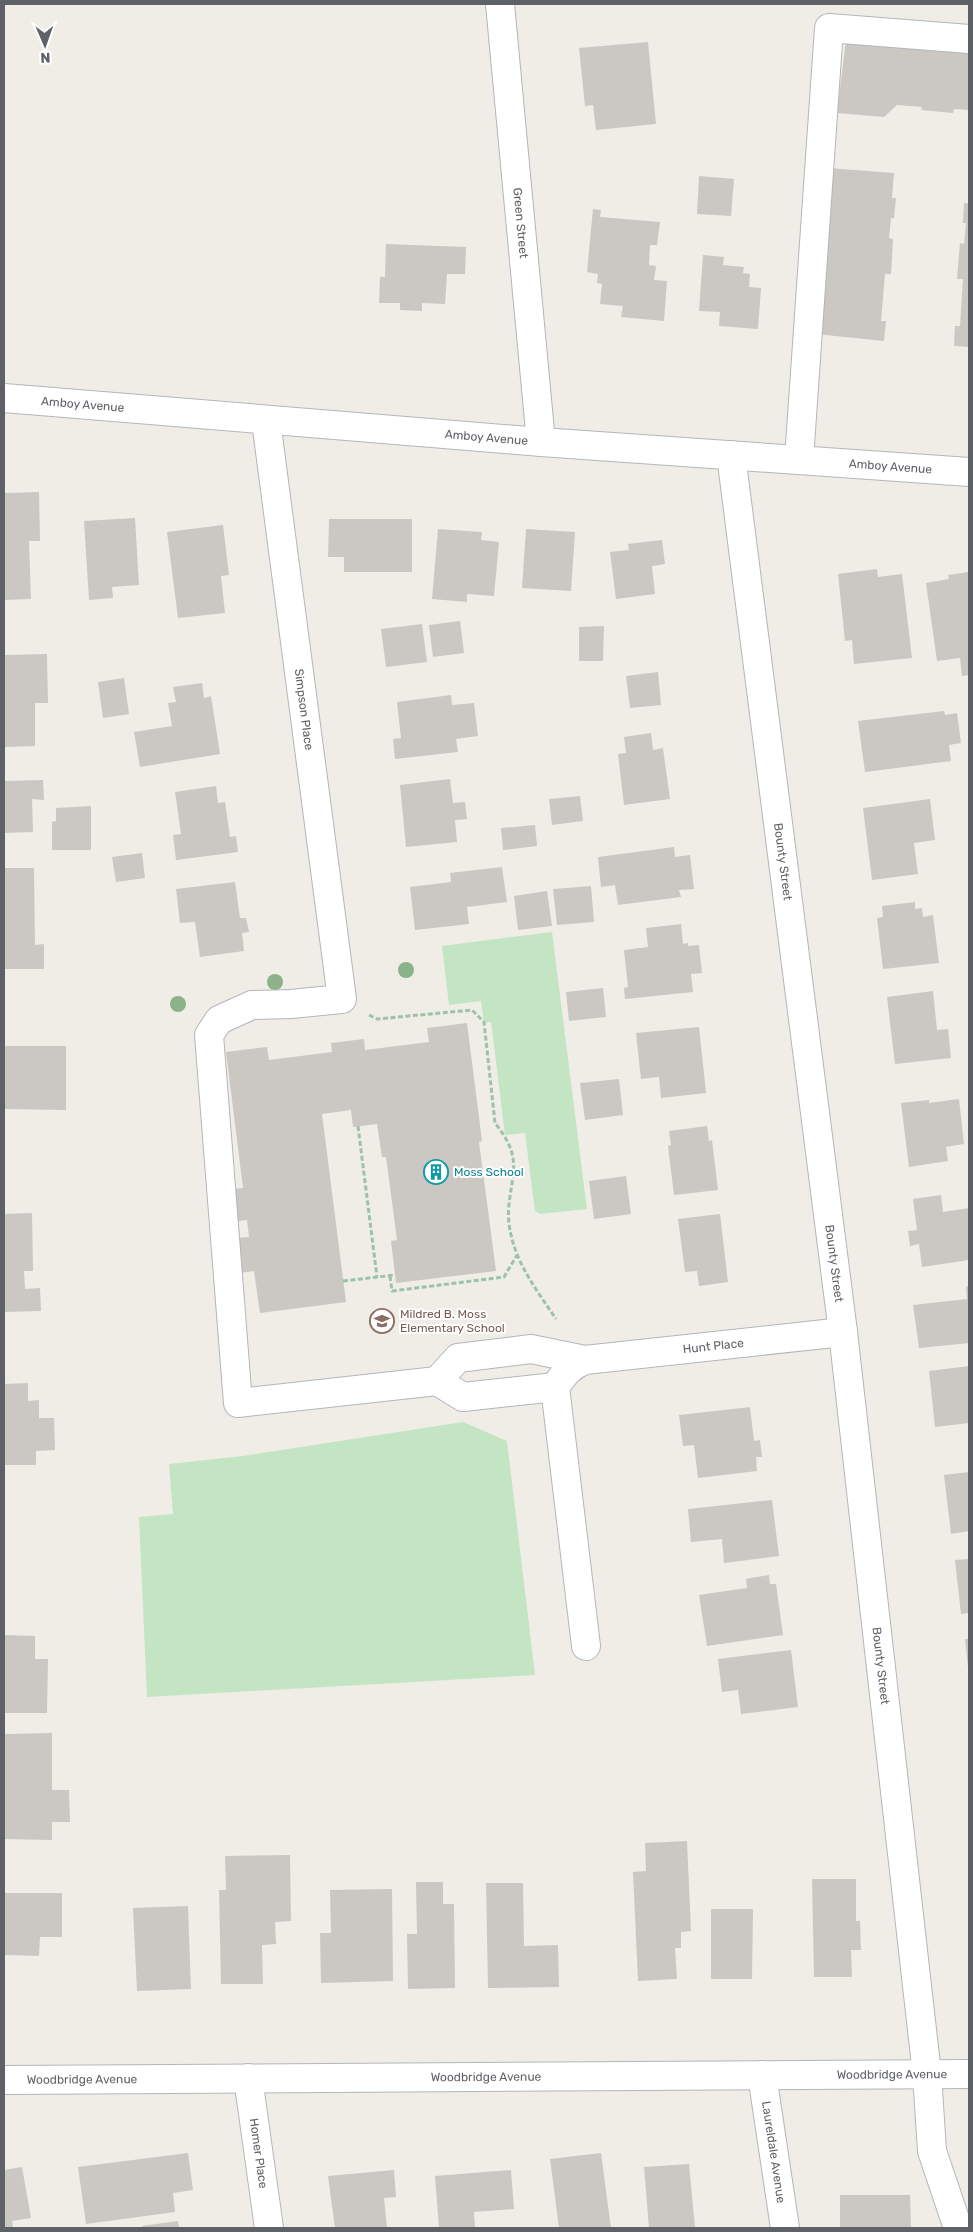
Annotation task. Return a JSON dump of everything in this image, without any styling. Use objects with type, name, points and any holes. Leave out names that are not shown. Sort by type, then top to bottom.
[{"type":"street","name":"Green Street","points":[[500,4],[541,442]]},
{"type":"street","points":[[799,459],[828,28],[969,39]]},
{"type":"street","name":"Amboy Avenue","points":[[4,398],[541,442],[969,472]]},
{"type":"street","name":"Simpson Place","points":[[266,420],[342,999]]},
{"type":"street","name":"Bounty Street","points":[[731,455],[843,1332],[927,2074],[932,2151],[958,2228]]},
{"type":"street","points":[[342,999],[291,1004],[252,1004],[219,1020],[209,1035],[238,1403],[438,1381],[463,1397],[555,1387]]},
{"type":"street","name":"Hunt Place","points":[[577,1358],[843,1332]]},
{"type":"street","points":[[438,1381],[458,1358],[531,1349],[577,1358],[555,1387],[586,1646]]},
{"type":"street","name":"Woodbridge Avenue","points":[[4,2080],[969,2074]]},
{"type":"street","name":"Laureldale Avenue","points":[[762,2075],[785,2228]]},
{"type":"street","name":"Homer Place","points":[[248,2078],[269,2228]]},
{"type":"path","points":[[342,999],[377,1019],[472,1010],[484,1022],[495,1123],[505,1137],[513,1158],[508,1210],[510,1231],[522,1266],[563,1331],[577,1358]]},
{"type":"path","points":[[358,1126],[377,1277]]},
{"type":"path","points":[[390,1276],[392,1291],[504,1277],[517,1254]]},
{"type":"path","points":[[343,1281],[395,1275]]},
{"type":"green space","points":[[552,932],[587,1209],[540,1214],[535,1211],[525,1133],[505,1135],[491,1022],[484,1023],[481,1001],[449,1005],[442,946]]},
{"type":"green space","points":[[463,1422],[507,1441],[535,1675],[147,1697],[139,1517],[173,1514],[169,1464],[243,1456]]},
{"type":"building","points":[[846,40],[969,45],[969,110],[954,109],[953,113],[921,110],[922,107],[897,105],[884,117],[837,113]]},
{"type":"building","points":[[648,42],[656,124],[596,130],[593,105],[585,106],[579,48]]},
{"type":"building","points":[[828,168],[894,173],[892,198],[896,198],[889,238],[893,239],[891,274],[885,274],[881,321],[886,321],[884,341],[816,334]]},
{"type":"building","points":[[699,176],[734,179],[731,216],[697,214]]},
{"type":"building","points":[[964,203],[969,203],[969,347],[954,346],[955,326],[960,326],[963,279],[957,279],[960,243],[964,244],[966,223],[963,223]]},
{"type":"building","points":[[593,209],[601,210],[600,217],[660,222],[657,245],[650,245],[649,265],[656,266],[654,280],[667,281],[664,321],[621,317],[623,306],[600,304],[602,284],[597,283],[598,274],[587,272]]},
{"type":"building","points":[[386,244],[466,247],[465,274],[447,274],[445,304],[422,303],[422,311],[400,310],[400,303],[379,303],[380,277],[385,277]]},
{"type":"building","points":[[703,255],[724,257],[723,265],[744,267],[743,273],[750,274],[749,287],[761,288],[758,329],[719,326],[720,312],[699,311]]},
{"type":"building","points":[[39,492],[40,541],[29,541],[31,599],[4,600],[4,493]]},
{"type":"building","points":[[135,518],[139,585],[112,587],[113,598],[89,600],[84,521]]},
{"type":"building","points":[[329,519],[412,519],[412,572],[344,572],[344,557],[328,557]]},
{"type":"building","points":[[223,525],[229,575],[221,576],[225,613],[178,618],[167,532]]},
{"type":"building","points":[[438,529],[482,532],[481,540],[499,542],[494,596],[467,594],[467,602],[432,599]]},
{"type":"building","points":[[526,529],[575,532],[571,591],[522,588]]},
{"type":"building","points":[[662,540],[665,564],[652,566],[655,594],[616,599],[610,552],[629,550],[628,544]]},
{"type":"building","points":[[877,569],[878,577],[902,574],[912,658],[854,664],[852,640],[845,641],[838,574]]},
{"type":"building","points":[[969,572],[969,675],[962,676],[960,658],[937,661],[926,583],[949,579],[948,575]]},
{"type":"building","points":[[460,621],[464,653],[433,657],[429,625]]},
{"type":"building","points":[[422,624],[427,662],[386,667],[381,629]]},
{"type":"building","points":[[604,626],[603,661],[579,661],[579,627]]},
{"type":"building","points":[[47,654],[48,703],[35,703],[35,746],[4,747],[4,655]]},
{"type":"building","points":[[658,672],[661,705],[630,708],[626,676]]},
{"type":"building","points":[[124,678],[129,714],[103,718],[98,682]]},
{"type":"building","points":[[202,683],[204,698],[211,696],[220,754],[140,767],[134,732],[172,726],[168,703],[176,702],[173,687]]},
{"type":"building","points":[[451,695],[452,705],[474,703],[478,736],[456,739],[458,752],[395,759],[393,739],[401,738],[397,702]]},
{"type":"building","points":[[944,711],[945,715],[957,713],[961,743],[949,745],[951,761],[865,772],[858,721]]},
{"type":"building","points":[[651,733],[653,750],[663,748],[670,799],[624,805],[618,754],[626,753],[624,737]]},
{"type":"building","points":[[450,779],[453,803],[465,802],[467,819],[455,820],[457,842],[406,847],[400,785]]},
{"type":"building","points":[[43,780],[44,800],[32,799],[33,832],[4,833],[4,781]]},
{"type":"building","points":[[216,786],[218,803],[225,802],[230,837],[236,836],[238,852],[176,860],[173,835],[181,834],[175,792]]},
{"type":"building","points":[[580,796],[583,821],[552,825],[549,799]]},
{"type":"building","points":[[930,799],[935,840],[914,843],[918,874],[872,880],[863,808]]},
{"type":"building","points":[[91,806],[91,850],[52,850],[52,822],[56,821],[56,808]]},
{"type":"building","points":[[535,825],[537,846],[503,850],[501,828]]},
{"type":"building","points":[[674,847],[675,857],[690,855],[694,889],[679,890],[681,897],[618,905],[615,885],[601,887],[598,857]]},
{"type":"building","points":[[142,853],[145,878],[116,882],[112,857]]},
{"type":"building","points":[[502,867],[507,902],[467,907],[469,924],[415,930],[410,887],[451,882],[450,873]]},
{"type":"building","points":[[4,868],[34,868],[35,945],[44,944],[44,969],[4,969]]},
{"type":"building","points":[[235,882],[240,918],[246,918],[249,932],[242,933],[244,951],[200,957],[195,922],[180,923],[176,889]]},
{"type":"building","points":[[591,886],[594,922],[557,925],[553,889]]},
{"type":"building","points":[[547,891],[552,926],[518,930],[514,896]]},
{"type":"building","points":[[915,902],[915,909],[922,908],[923,917],[933,915],[939,963],[883,969],[877,918],[883,917],[882,906]]},
{"type":"building","points":[[681,924],[683,944],[688,943],[688,946],[699,945],[702,973],[691,974],[693,992],[625,999],[624,988],[628,987],[624,950],[648,947],[646,928]]},
{"type":"building","points":[[603,988],[606,1017],[569,1021],[566,992]]},
{"type":"building","points":[[933,991],[937,1030],[948,1029],[951,1058],[895,1064],[887,997]]},
{"type":"building","name":"Moss School","points":[[467,1023],[482,1141],[479,1142],[496,1271],[396,1283],[391,1241],[397,1240],[386,1157],[382,1157],[377,1124],[353,1127],[351,1110],[322,1114],[346,1302],[260,1313],[254,1271],[240,1273],[235,1238],[249,1237],[247,1220],[233,1222],[230,1189],[243,1188],[226,1052],[267,1047],[269,1060],[332,1052],[331,1043],[364,1039],[365,1050],[429,1042],[427,1028]]},
{"type":"building","points":[[699,1027],[706,1093],[661,1098],[659,1077],[641,1079],[636,1033]]},
{"type":"building","points":[[4,1046],[66,1046],[66,1110],[4,1109]]},
{"type":"building","points":[[619,1079],[623,1115],[585,1120],[580,1083]]},
{"type":"building","points":[[959,1099],[964,1144],[946,1147],[948,1161],[909,1167],[901,1103],[929,1100],[929,1103]]},
{"type":"building","points":[[707,1126],[709,1141],[712,1140],[718,1190],[674,1195],[668,1146],[671,1145],[669,1131]]},
{"type":"building","points":[[626,1176],[631,1214],[594,1219],[589,1181]]},
{"type":"building","points":[[941,1195],[943,1212],[969,1208],[969,1260],[922,1267],[919,1244],[910,1246],[908,1231],[917,1230],[913,1199]]},
{"type":"building","points":[[32,1213],[33,1271],[24,1271],[25,1289],[40,1288],[41,1311],[4,1312],[4,1214]]},
{"type":"building","points":[[720,1214],[728,1282],[699,1286],[697,1271],[685,1272],[678,1219]]},
{"type":"building","points":[[969,1286],[969,1343],[919,1348],[913,1305],[967,1299],[966,1287]]},
{"type":"building","points":[[969,1366],[969,1423],[935,1427],[929,1371]]},
{"type":"building","points":[[28,1383],[28,1401],[39,1400],[39,1418],[54,1418],[55,1450],[36,1451],[36,1465],[4,1465],[4,1384]]},
{"type":"building","points":[[750,1407],[754,1441],[760,1440],[762,1457],[756,1457],[757,1471],[698,1478],[694,1445],[683,1446],[679,1415]]},
{"type":"building","points":[[969,1472],[969,1531],[951,1534],[944,1475]]},
{"type":"building","points":[[772,1500],[779,1556],[724,1563],[722,1539],[691,1542],[688,1509]]},
{"type":"building","points":[[969,1559],[969,1613],[961,1614],[955,1560]]},
{"type":"building","points":[[769,1575],[770,1584],[776,1584],[783,1635],[707,1646],[699,1595],[747,1588],[746,1579]]},
{"type":"building","points":[[4,1635],[35,1636],[35,1659],[48,1659],[47,1713],[4,1713]]},
{"type":"building","points":[[965,1639],[969,1639],[969,1667],[968,1667]]},
{"type":"building","points":[[791,1650],[798,1707],[741,1714],[738,1690],[722,1692],[718,1659]]},
{"type":"building","points":[[52,1733],[52,1790],[69,1790],[70,1822],[52,1822],[52,1840],[4,1839],[5,1734]]},
{"type":"building","points":[[687,1841],[691,1931],[681,1932],[681,1948],[675,1948],[677,1979],[638,1981],[633,1872],[646,1871],[645,1843]]},
{"type":"building","points":[[290,1855],[291,1921],[275,1922],[276,1944],[262,1945],[263,1984],[221,1984],[219,1890],[226,1890],[225,1856]]},
{"type":"building","points":[[812,1879],[856,1879],[856,1921],[860,1921],[861,1950],[851,1950],[852,1977],[814,1977]]},
{"type":"building","points":[[416,1882],[443,1882],[443,1904],[454,1904],[455,1988],[408,1989],[407,1934],[417,1934]]},
{"type":"building","points":[[486,1883],[523,1883],[524,1946],[558,1945],[559,1987],[488,1988]]},
{"type":"building","points":[[392,1889],[393,1981],[321,1983],[320,1933],[331,1933],[330,1890]]},
{"type":"building","points":[[4,1893],[62,1893],[62,1937],[40,1937],[39,1956],[4,1955]]},
{"type":"building","points":[[188,1906],[191,1989],[137,1991],[133,1908]]},
{"type":"building","points":[[711,1909],[753,1909],[752,1979],[711,1979]]},
{"type":"building","points":[[188,2153],[193,2190],[173,2193],[175,2212],[86,2224],[78,2167]]},
{"type":"building","points":[[601,2153],[611,2228],[559,2228],[550,2159]]},
{"type":"building","points":[[689,2164],[695,2228],[649,2228],[644,2167]]},
{"type":"building","points":[[22,2167],[31,2218],[12,2221],[13,2228],[4,2228],[4,2170]]},
{"type":"building","points":[[394,2170],[396,2197],[384,2198],[387,2228],[335,2228],[328,2176]]},
{"type":"building","points":[[511,2170],[514,2209],[474,2212],[475,2228],[439,2228],[435,2176]]},
{"type":"building","points":[[840,2195],[910,2195],[911,2228],[840,2228]]},
{"type":"building","points":[[178,2221],[179,2228],[143,2228],[142,2226]]},
{"type":"place","name":"Moss School","points":[[436,1172]]},
{"type":"place","name":"Mildred B. Moss Elementary School","points":[[382,1321]]}]
